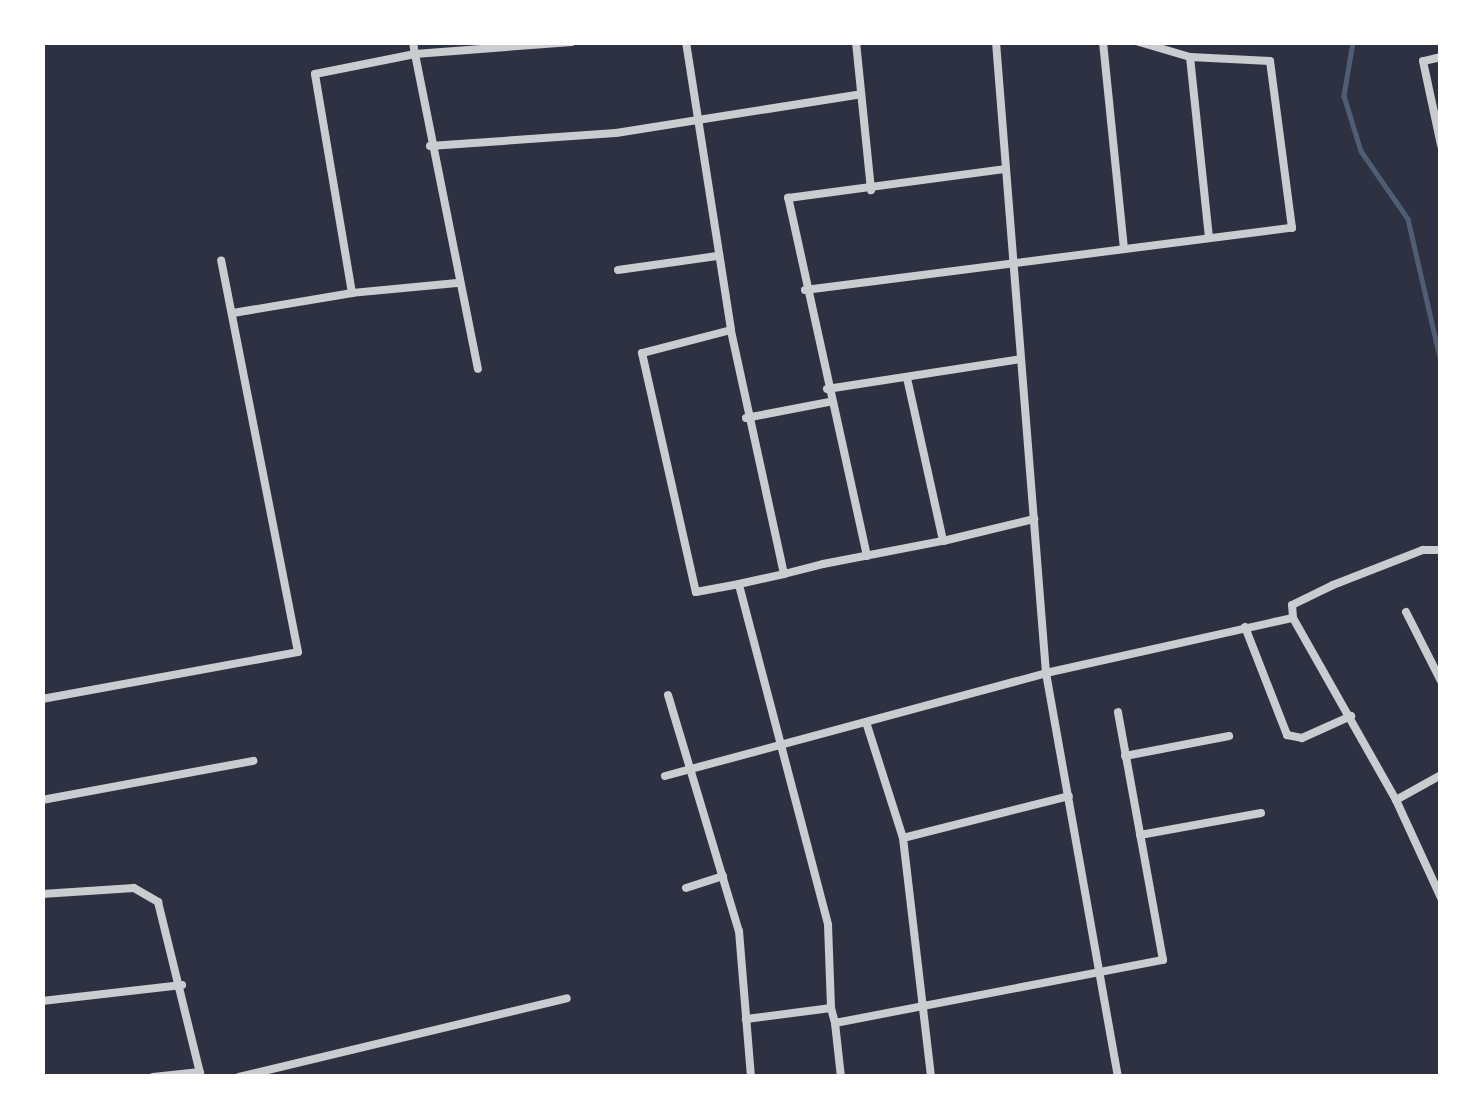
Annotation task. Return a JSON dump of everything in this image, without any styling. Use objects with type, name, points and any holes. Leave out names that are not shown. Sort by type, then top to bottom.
[{"type":"street","points":[[413,42],[457,283],[478,369]]},
{"type":"street","points":[[352,293],[315,74],[415,54],[572,42]]},
{"type":"street","points":[[686,42],[746,418],[784,574]]},
{"type":"street","points":[[856,42],[871,190]]},
{"type":"street","points":[[996,42],[1046,674],[1118,1077]]},
{"type":"street","points":[[1103,42],[1124,249]]},
{"type":"street","points":[[805,290],[1292,228],[1270,61],[1190,57],[1138,42]]},
{"type":"street","points":[[1190,57],[1209,238]]},
{"type":"street","points":[[1441,57],[1423,61],[1441,145]]},
{"type":"street","points":[[430,146],[697,121],[862,94]]},
{"type":"street","points":[[867,556],[788,198],[1006,170]]},
{"type":"street","points":[[618,270],[717,256]]},
{"type":"street","points":[[42,700],[298,652],[221,260]]},
{"type":"street","points":[[232,314],[352,293],[457,283]]},
{"type":"street","points":[[731,331],[642,353],[696,592],[1034,519]]},
{"type":"street","points":[[827,389],[1021,359]]},
{"type":"street","points":[[907,378],[944,541]]},
{"type":"street","points":[[746,418],[830,401]]},
{"type":"street","points":[[1441,550],[1423,550],[1292,605],[1293,618],[1396,800],[1441,898]]},
{"type":"street","points":[[739,584],[828,925],[831,1008],[841,1077]]},
{"type":"street","points":[[1406,612],[1441,681]]},
{"type":"street","points":[[665,776],[1046,674],[1293,618]]},
{"type":"street","points":[[1245,627],[1286,735],[1302,738],[1351,716]]},
{"type":"street","points":[[668,695],[739,932],[751,1077]]},
{"type":"street","points":[[835,1023],[1163,960],[1118,712]]},
{"type":"street","points":[[866,722],[903,838],[932,1077]]},
{"type":"street","points":[[1125,756],[1228,736]]},
{"type":"street","points":[[42,800],[253,761]]},
{"type":"street","points":[[1396,800],[1441,776]]},
{"type":"street","points":[[903,838],[1069,796]]},
{"type":"street","points":[[1140,836],[1261,812]]},
{"type":"street","points":[[686,888],[723,876]]},
{"type":"street","points":[[42,894],[134,888],[158,902],[201,1074],[153,1077]]},
{"type":"street","points":[[42,1001],[182,985]]},
{"type":"street","points":[[239,1077],[567,998]]},
{"type":"street","points":[[746,1019],[831,1008]]},
{"type":"waterway","points":[[1353,42],[1344,96],[1361,151],[1408,219],[1441,362]]}]
